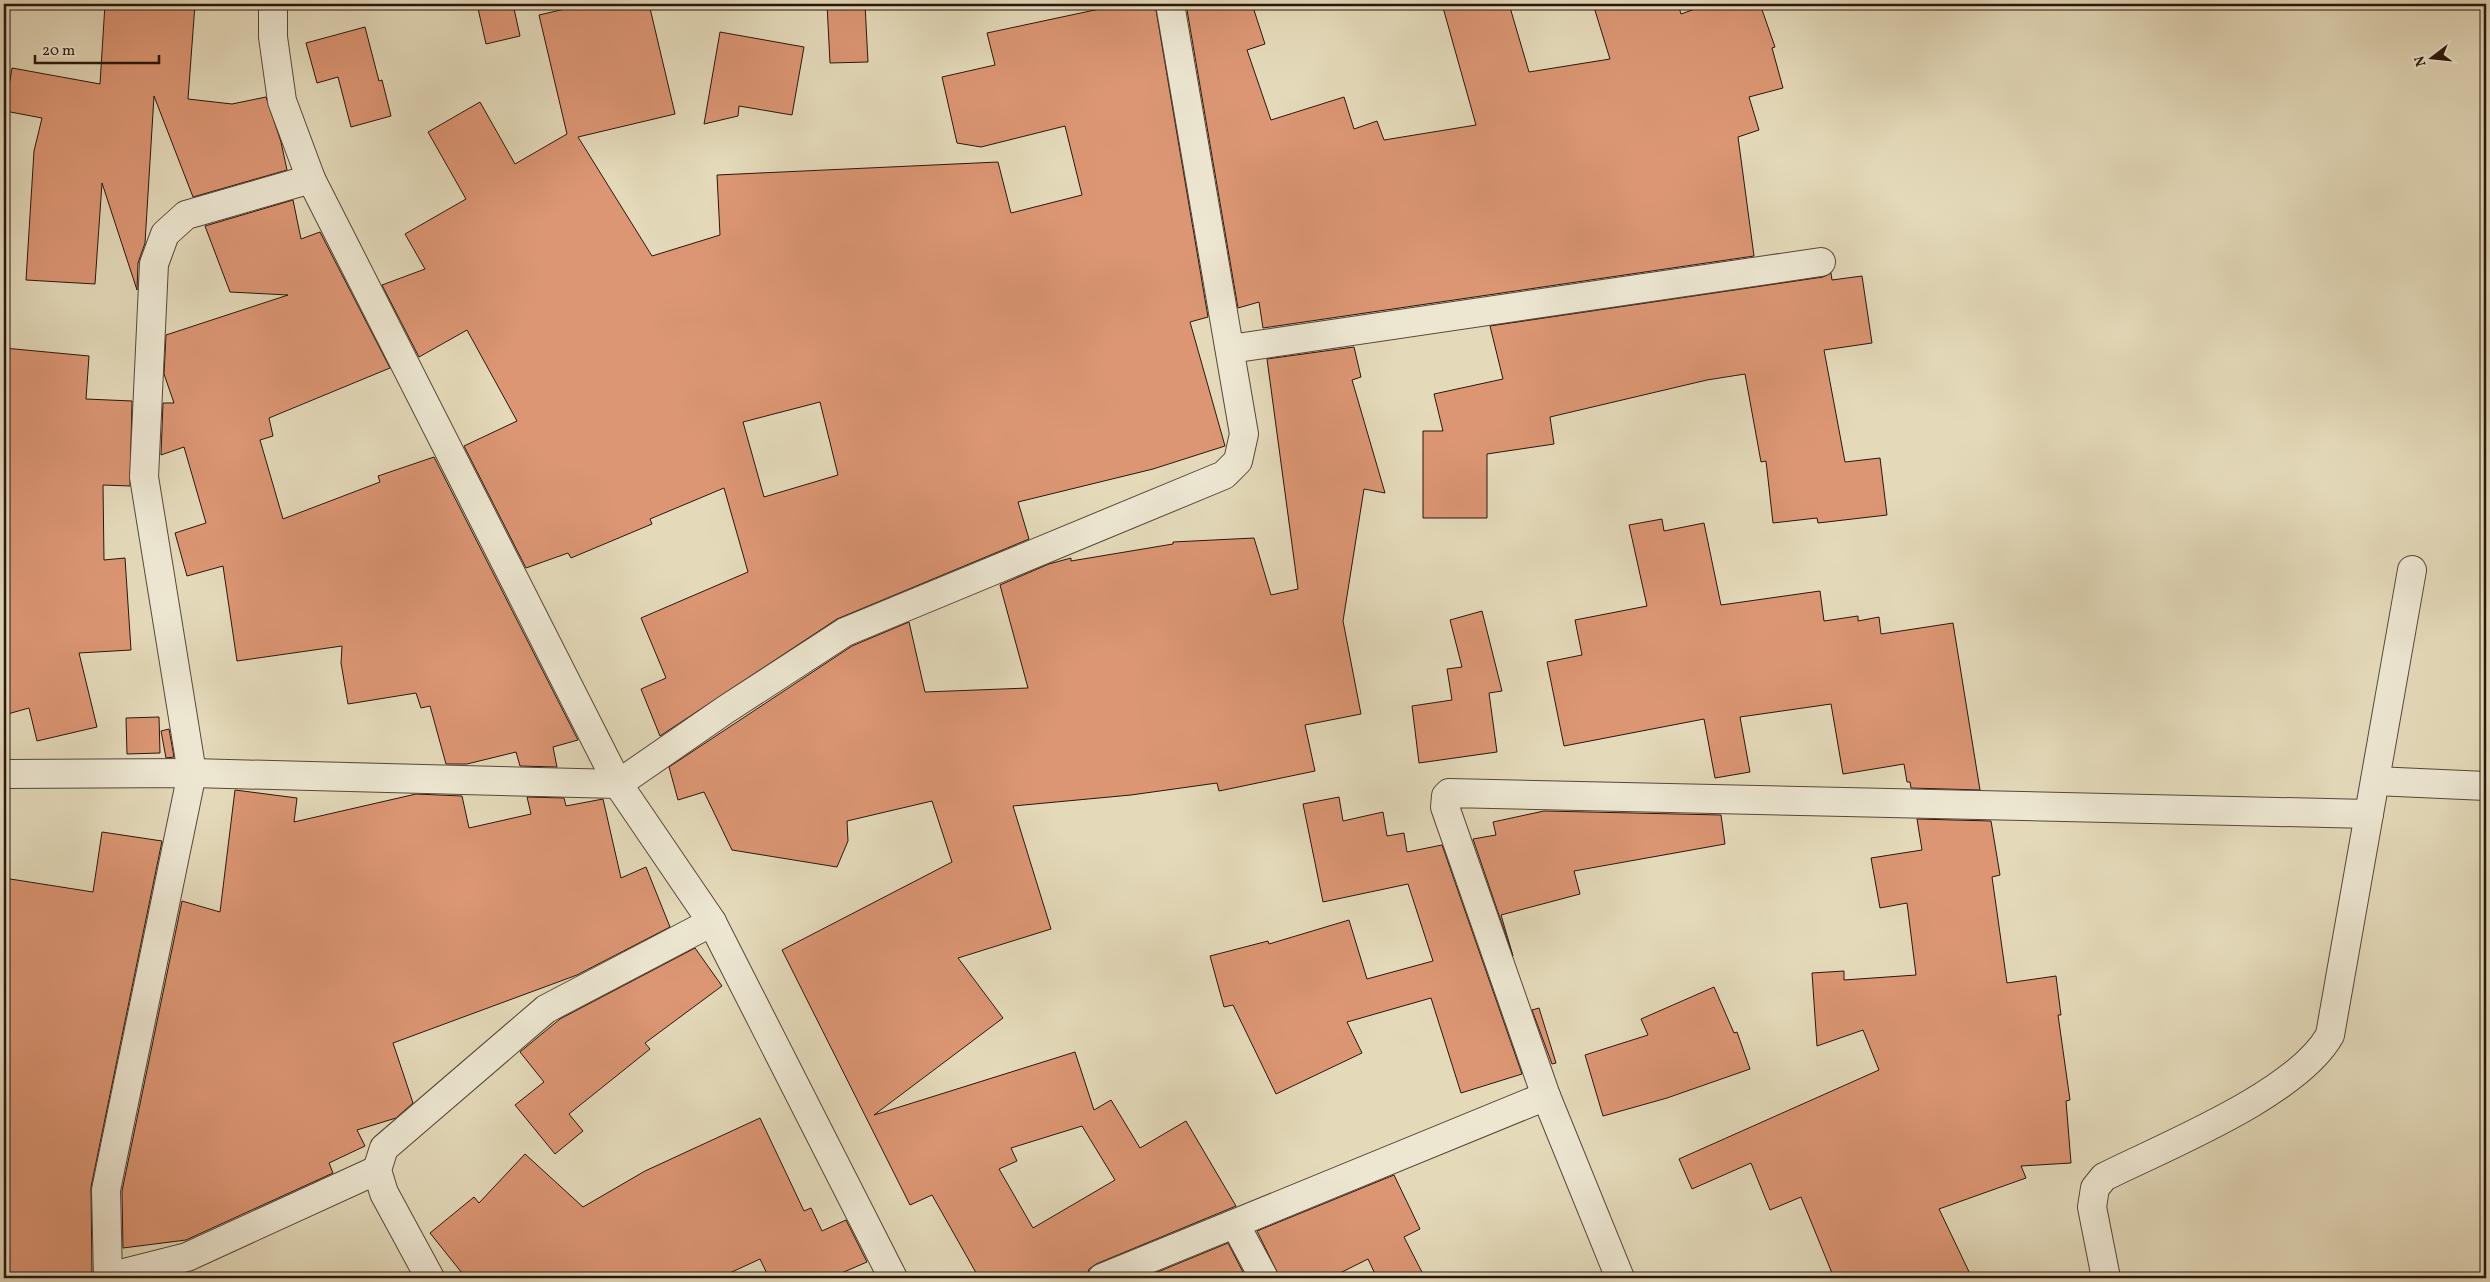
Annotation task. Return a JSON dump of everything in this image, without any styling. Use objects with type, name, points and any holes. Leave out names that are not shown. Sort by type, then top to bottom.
[{"type":"street","points":[[273,4],[273,36],[282,101],[311,179],[618,784],[712,922],[893,1278]]},
{"type":"street","points":[[4,774],[192,773],[618,784],[725,710],[845,632],[1224,475],[1238,461],[1244,434],[1170,4]]},
{"type":"street","points":[[311,179],[186,215],[165,234],[154,264],[144,477],[192,773],[106,1190],[108,1278],[187,1257],[377,1170]]},
{"type":"street","points":[[1230,349],[1821,262]]},
{"type":"street","points":[[2106,1278],[2092,1207],[2095,1188],[2104,1177],[2259,1100],[2323,1048],[2330,1035],[2412,570]]},
{"type":"street","points":[[2375,781],[2486,786]]},
{"type":"street","points":[[1620,1278],[1546,1096],[1445,807],[1446,796],[1449,793],[2369,814]]},
{"type":"street","points":[[430,1278],[384,1192],[377,1170],[384,1148],[546,1009],[712,922]]},
{"type":"street","points":[[1102,1278],[1546,1096]]},
{"type":"street","points":[[1235,1224],[1264,1278]]},
{"type":"building","points":[[105,4],[195,4],[188,99],[232,104],[266,97],[281,142],[287,170],[193,197],[154,96],[145,243],[138,263],[137,290],[102,183],[95,284],[26,280],[34,151],[42,118],[5,111],[12,68],[100,84]]},
{"type":"building","points":[[477,4],[513,4],[520,36],[486,44]]},
{"type":"building","points":[[587,4],[649,4],[675,114],[578,137],[652,256],[720,235],[717,175],[998,162],[1011,213],[1082,195],[1065,126],[981,147],[957,143],[942,77],[995,65],[987,33],[1123,4],[1155,4],[1208,317],[1190,322],[1225,446],[1153,469],[1018,502],[1029,539],[837,619],[660,736],[641,689],[666,678],[641,618],[748,572],[724,488],[650,519],[652,524],[571,558],[568,553],[526,568],[464,446],[517,421],[467,330],[419,357],[382,285],[425,269],[405,234],[466,199],[428,132],[480,102],[515,164],[567,134],[539,15]],"holes":[[[820,402],[838,475],[764,497],[743,422]]]},
{"type":"building","points":[[827,4],[865,4],[868,62],[830,63]]},
{"type":"building","points":[[1186,4],[1252,4],[1265,44],[1247,50],[1271,120],[1344,97],[1354,129],[1377,121],[1384,140],[1476,125],[1442,4],[1509,4],[1529,72],[1610,59],[1593,4],[1678,4],[1681,14],[1709,4],[1760,4],[1775,47],[1772,48],[1783,88],[1749,97],[1759,130],[1738,137],[1754,256],[1263,328],[1259,302],[1238,308]]},
{"type":"building","points":[[365,27],[379,81],[382,80],[391,116],[351,127],[338,77],[317,83],[306,43]]},
{"type":"building","points":[[720,32],[804,47],[792,115],[739,106],[738,116],[704,124]]},
{"type":"building","points":[[293,200],[301,239],[320,232],[390,368],[269,418],[273,436],[260,440],[283,519],[380,482],[378,476],[434,457],[578,740],[553,747],[557,767],[520,766],[516,752],[467,764],[446,764],[430,706],[421,708],[416,693],[348,704],[341,663],[342,646],[237,661],[223,566],[187,576],[175,533],[206,523],[184,447],[161,455],[163,403],[174,403],[164,374],[166,335],[288,295],[230,292],[205,226]]},
{"type":"building","points":[[1831,273],[1832,280],[1862,276],[1872,343],[1824,350],[1845,462],[1880,458],[1887,515],[1818,523],[1817,518],[1773,523],[1766,461],[1761,462],[1745,374],[1707,380],[1550,417],[1554,444],[1487,454],[1487,518],[1423,518],[1423,431],[1443,431],[1434,394],[1503,379],[1490,326],[1823,277]]},
{"type":"building","points":[[1354,347],[1361,377],[1352,380],[1385,493],[1364,489],[1343,621],[1361,714],[1305,725],[1315,771],[1219,791],[1217,783],[1131,795],[1013,806],[1051,929],[958,958],[1003,1018],[874,1115],[1075,1052],[1094,1110],[1111,1100],[1140,1148],[1186,1121],[1236,1206],[1096,1264],[1089,1269],[1087,1278],[979,1278],[932,1195],[910,1205],[782,950],[952,862],[932,801],[847,821],[848,841],[837,867],[732,850],[704,792],[678,800],[669,767],[852,646],[909,622],[925,692],[1028,688],[1000,585],[1049,564],[1071,558],[1071,561],[1173,544],[1173,542],[1254,538],[1271,595],[1298,589],[1267,359]],"holes":[[[1082,1126],[1115,1180],[1033,1228],[999,1169],[1017,1161],[1011,1148]]]},
{"type":"building","points":[[4,348],[89,356],[86,399],[132,401],[130,486],[103,485],[104,560],[125,558],[131,650],[79,653],[97,727],[37,741],[29,708],[4,715]]},
{"type":"building","points":[[1662,519],[1664,531],[1704,523],[1721,605],[1820,591],[1824,621],[1858,616],[1858,621],[1879,617],[1881,634],[1953,623],[1980,790],[1911,788],[1910,782],[1907,782],[1904,764],[1843,774],[1831,704],[1740,717],[1750,772],[1715,778],[1704,719],[1564,746],[1547,662],[1582,655],[1575,620],[1647,606],[1629,525]]},
{"type":"building","points":[[1482,611],[1502,691],[1489,693],[1497,752],[1419,763],[1412,706],[1452,700],[1447,669],[1462,667],[1450,620]]},
{"type":"building","points":[[159,717],[160,753],[127,754],[126,718]]},
{"type":"building","points":[[169,729],[174,757],[166,758],[161,731]]},
{"type":"building","points":[[235,790],[297,798],[294,822],[416,794],[462,796],[469,828],[531,814],[527,797],[564,798],[566,806],[603,799],[621,878],[646,867],[670,927],[577,975],[393,1043],[413,1103],[396,1118],[357,1130],[365,1146],[329,1163],[333,1173],[186,1240],[123,1248],[122,1191],[182,901],[220,912]]},
{"type":"building","points":[[1339,797],[1343,821],[1383,812],[1387,836],[1404,833],[1407,852],[1442,845],[1522,1074],[1461,1093],[1431,998],[1347,1022],[1362,1053],[1276,1094],[1233,1005],[1224,1007],[1210,956],[1268,941],[1269,944],[1349,920],[1367,979],[1433,961],[1408,884],[1323,902],[1303,804]]},
{"type":"building","points":[[1544,811],[1721,815],[1725,844],[1574,871],[1580,894],[1501,915],[1513,956],[1473,839],[1496,835],[1493,822]]},
{"type":"building","points":[[1917,819],[1991,821],[2000,875],[1992,877],[2007,983],[2056,976],[2061,1015],[2058,1015],[2070,1100],[2066,1101],[2071,1163],[2021,1166],[2026,1178],[1939,1209],[1972,1278],[1834,1278],[1801,1197],[1770,1210],[1751,1163],[1692,1189],[1679,1159],[1879,1070],[1863,1030],[1817,1046],[1812,973],[1844,971],[1844,980],[1916,975],[1907,903],[1880,908],[1871,858],[1922,850]]},
{"type":"building","points":[[102,832],[162,841],[91,1187],[92,1278],[4,1278],[4,878],[93,892]]},
{"type":"building","points":[[695,948],[722,986],[645,1043],[650,1049],[569,1114],[583,1131],[555,1154],[515,1105],[544,1082],[520,1052],[560,1019]]},
{"type":"building","points":[[1714,987],[1734,1033],[1737,1032],[1750,1069],[1667,1098],[1603,1116],[1585,1055],[1648,1035],[1641,1019]]},
{"type":"building","points":[[1539,1008],[1556,1063],[1552,1064],[1532,1010]]},
{"type":"building","points":[[760,1118],[804,1211],[811,1208],[822,1231],[846,1220],[867,1262],[830,1278],[769,1278],[760,1259],[719,1278],[466,1278],[430,1233],[474,1197],[479,1203],[525,1154],[583,1207],[645,1171]]},
{"type":"building","points":[[1394,1175],[1420,1229],[1404,1237],[1425,1278],[1377,1278],[1368,1259],[1330,1278],[1280,1278],[1257,1231]]},
{"type":"building","points":[[1228,1243],[1246,1278],[1143,1278]]}]
